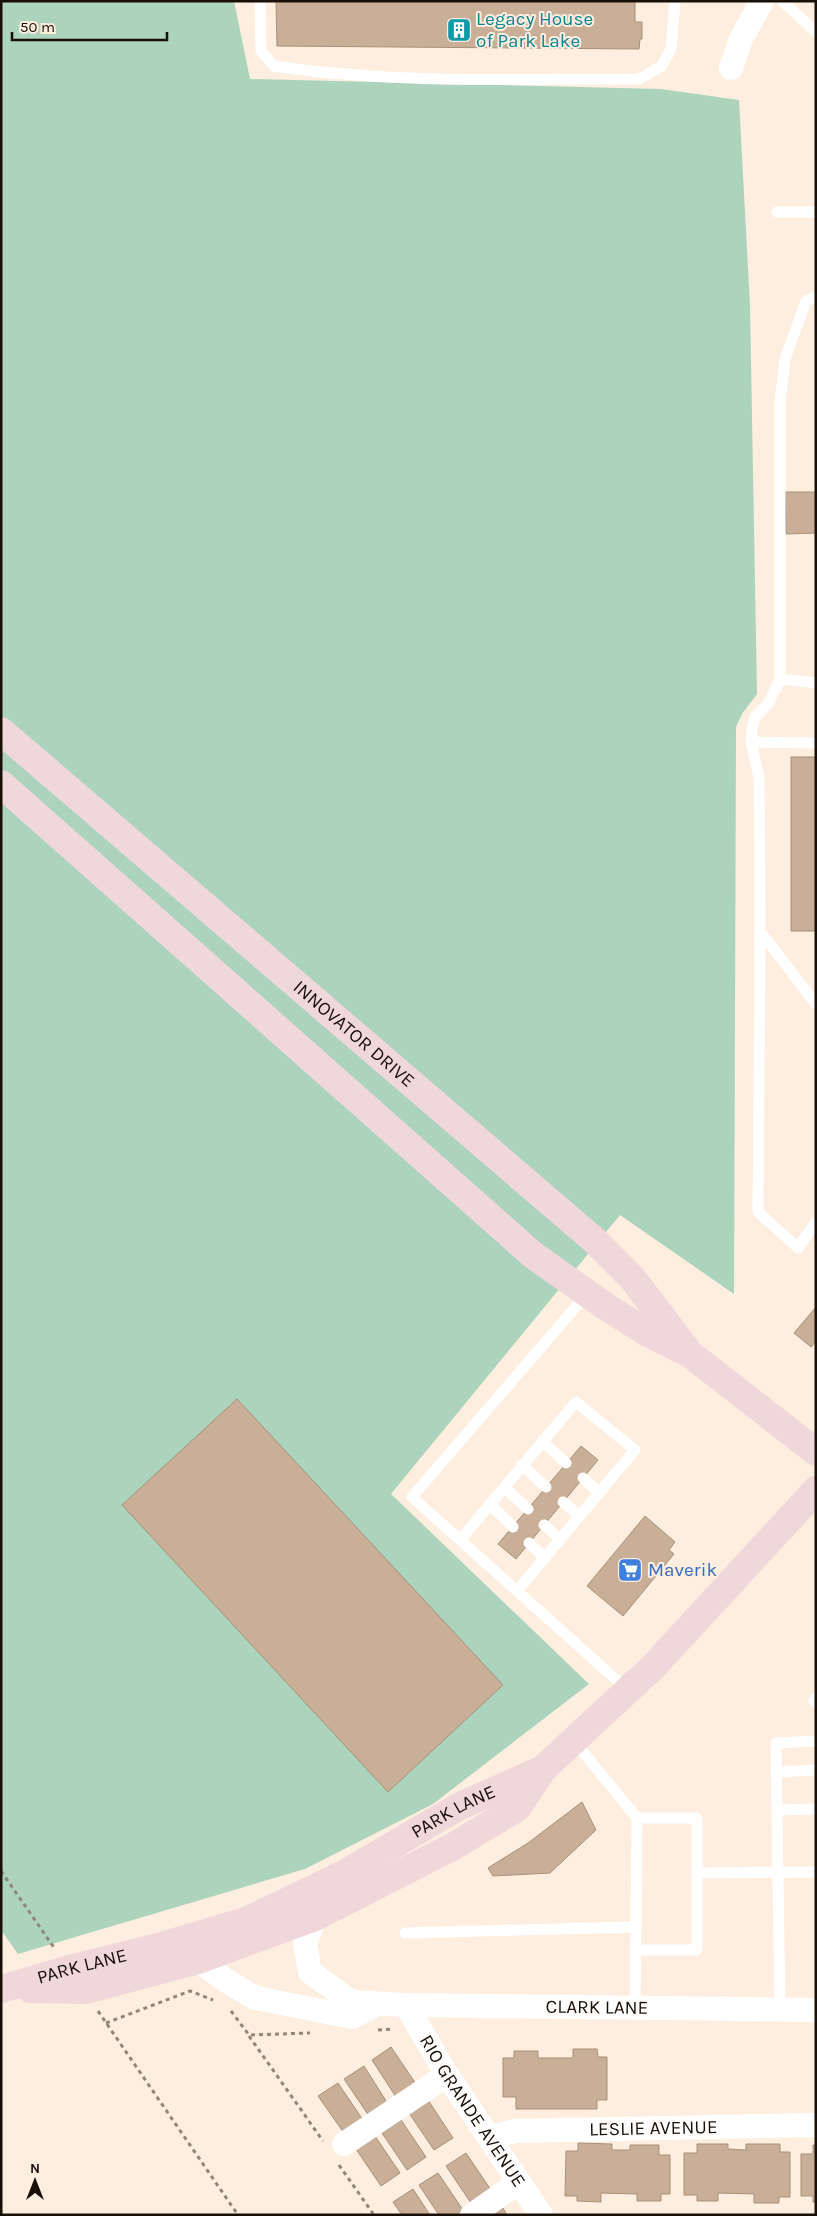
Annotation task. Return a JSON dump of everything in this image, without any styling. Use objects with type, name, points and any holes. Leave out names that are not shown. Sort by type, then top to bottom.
[{"type":"main road","name":"INNOVATOR DRIVE","points":[[1,731],[594,1240],[633,1279],[690,1354]]},
{"type":"main road","name":"INNOVATOR DRIVE","points":[[1,784],[503,1230],[565,1279],[646,1332],[690,1354],[816,1452]]},
{"type":"main road","name":"PARK LANE","points":[[4,1989],[72,1968],[162,1946],[246,1921],[342,1875],[460,1806],[543,1769],[629,1690],[698,1620],[816,1490]]},
{"type":"main road","points":[[4,1989],[86,1990],[198,1960],[315,1917],[454,1846],[517,1808],[543,1769]]},
{"type":"street","points":[[730,68],[741,39],[762,1]]},
{"type":"street","name":"CLARK LANE","points":[[315,1917],[305,1943],[310,1972],[352,2002],[406,2005],[816,2010]]},
{"type":"street","name":"CLARK LANE","points":[[198,1960],[225,1980],[256,1998],[352,2017],[378,2004]]},
{"type":"street","name":"RIO GRANDE AVENUE","points":[[406,2005],[446,2075],[490,2137],[541,2215]]},
{"type":"street","points":[[335,2149],[446,2075]]},
{"type":"street","name":"LESLIE AVENUE","points":[[490,2137],[516,2131],[816,2125]]},
{"type":"street","points":[[472,2215],[519,2182]]},
{"type":"lane","points":[[260,1],[261,51],[274,66],[310,72],[439,78],[639,79],[662,66],[671,49],[675,1]]},
{"type":"lane","points":[[782,1],[816,32]]},
{"type":"lane","points":[[777,212],[816,212]]},
{"type":"lane","points":[[816,297],[806,301],[784,359],[780,402],[780,679],[768,704],[755,717],[751,742],[759,778],[758,1212],[798,1248],[816,1222]]},
{"type":"lane","points":[[780,679],[816,682]]},
{"type":"lane","points":[[751,742],[816,743]]},
{"type":"lane","points":[[760,931],[816,1004]]},
{"type":"lane","points":[[588,1294],[412,1497],[629,1690]]},
{"type":"lane","points":[[460,1540],[576,1402],[634,1450],[517,1591]]},
{"type":"lane","points":[[542,1441],[566,1463]]},
{"type":"lane","points":[[522,1466],[546,1487]]},
{"type":"lane","points":[[583,1478],[599,1493]]},
{"type":"lane","points":[[504,1487],[528,1509]]},
{"type":"lane","points":[[563,1502],[580,1516]]},
{"type":"lane","points":[[490,1504],[513,1527]]},
{"type":"lane","points":[[544,1525],[560,1540]]},
{"type":"lane","points":[[529,1543],[545,1558]]},
{"type":"lane","points":[[574,1741],[637,1818],[634,2008]]},
{"type":"lane","points":[[780,2011],[780,1873],[776,1743],[816,1741]]},
{"type":"lane","points":[[777,1772],[816,1770]]},
{"type":"lane","points":[[778,1810],[816,1809]]},
{"type":"lane","points":[[635,1950],[697,1950],[697,1818],[637,1818]]},
{"type":"lane","points":[[697,1873],[816,1872]]},
{"type":"lane","points":[[405,1933],[634,1927]]},
{"type":"path","points":[[1,1871],[58,1953]]},
{"type":"path","points":[[96,2008],[238,2215]]},
{"type":"path","points":[[249,2035],[335,2149],[374,2215]]},
{"type":"green space","points":[[1,1],[234,1],[250,79],[661,89],[739,100],[750,305],[757,694],[742,714],[736,727],[734,1294],[620,1215],[391,1494],[589,1684],[433,1804],[305,1869],[18,1954],[1,1930]]},
{"type":"building","name":"Legacy House of Park Lake","points":[[276,1],[635,1],[635,22],[642,22],[642,39],[640,39],[639,49],[277,46]]},
{"type":"building","points":[[785,492],[816,492],[816,533],[786,534]]},
{"type":"building","points":[[791,757],[816,757],[816,931],[791,931]]},
{"type":"building","points":[[816,1307],[816,1341],[811,1347],[794,1333]]},
{"type":"building","points":[[237,1399],[503,1685],[388,1792],[122,1505]]},
{"type":"building","points":[[581,1446],[598,1460],[516,1559],[498,1544]]},
{"type":"building","name":"Maverik","points":[[645,1516],[675,1542],[669,1550],[674,1554],[623,1616],[587,1586]]},
{"type":"building","points":[[582,1802],[596,1830],[550,1873],[493,1876],[488,1868],[528,1843]]},
{"type":"building","points":[[391,2047],[416,2084],[396,2097],[372,2060]]},
{"type":"building","points":[[573,2049],[597,2049],[598,2057],[607,2057],[607,2100],[597,2100],[597,2109],[516,2109],[516,2097],[503,2097],[503,2058],[514,2058],[514,2051],[538,2051],[538,2058],[573,2058]]},
{"type":"building","points":[[364,2066],[388,2104],[369,2116],[344,2079]]},
{"type":"building","points":[[338,2083],[363,2120],[344,2133],[318,2096]]},
{"type":"building","points":[[428,2100],[453,2138],[434,2150],[409,2113]]},
{"type":"building","points":[[401,2120],[426,2157],[407,2170],[382,2133]]},
{"type":"building","points":[[375,2136],[400,2173],[381,2186],[356,2149]]},
{"type":"building","points":[[578,2143],[612,2144],[612,2150],[630,2150],[630,2145],[659,2145],[659,2155],[670,2155],[670,2194],[661,2194],[661,2201],[637,2201],[637,2194],[601,2193],[601,2202],[577,2201],[577,2196],[565,2196],[566,2151],[578,2151]]},
{"type":"building","points":[[697,2144],[728,2144],[728,2149],[746,2150],[746,2144],[780,2144],[780,2152],[790,2152],[790,2197],[779,2197],[779,2203],[754,2203],[754,2194],[718,2193],[718,2201],[697,2201],[697,2195],[684,2195],[684,2153],[697,2153]]},
{"type":"building","points":[[813,2145],[816,2145],[816,2202],[813,2202],[813,2196],[801,2196],[801,2154],[813,2154]]},
{"type":"building","points":[[466,2153],[491,2190],[471,2203],[446,2166]]},
{"type":"building","points":[[438,2173],[463,2210],[455,2215],[439,2215],[419,2185]]},
{"type":"building","points":[[413,2189],[430,2215],[402,2215],[393,2202]]},
{"type":"building","points":[[503,2208],[507,2215],[492,2215]]},
{"type":"place","name":"Legacy House of Park Lake","points":[[459,30]]},
{"type":"place","name":"Maverik","points":[[630,1570]]}]
